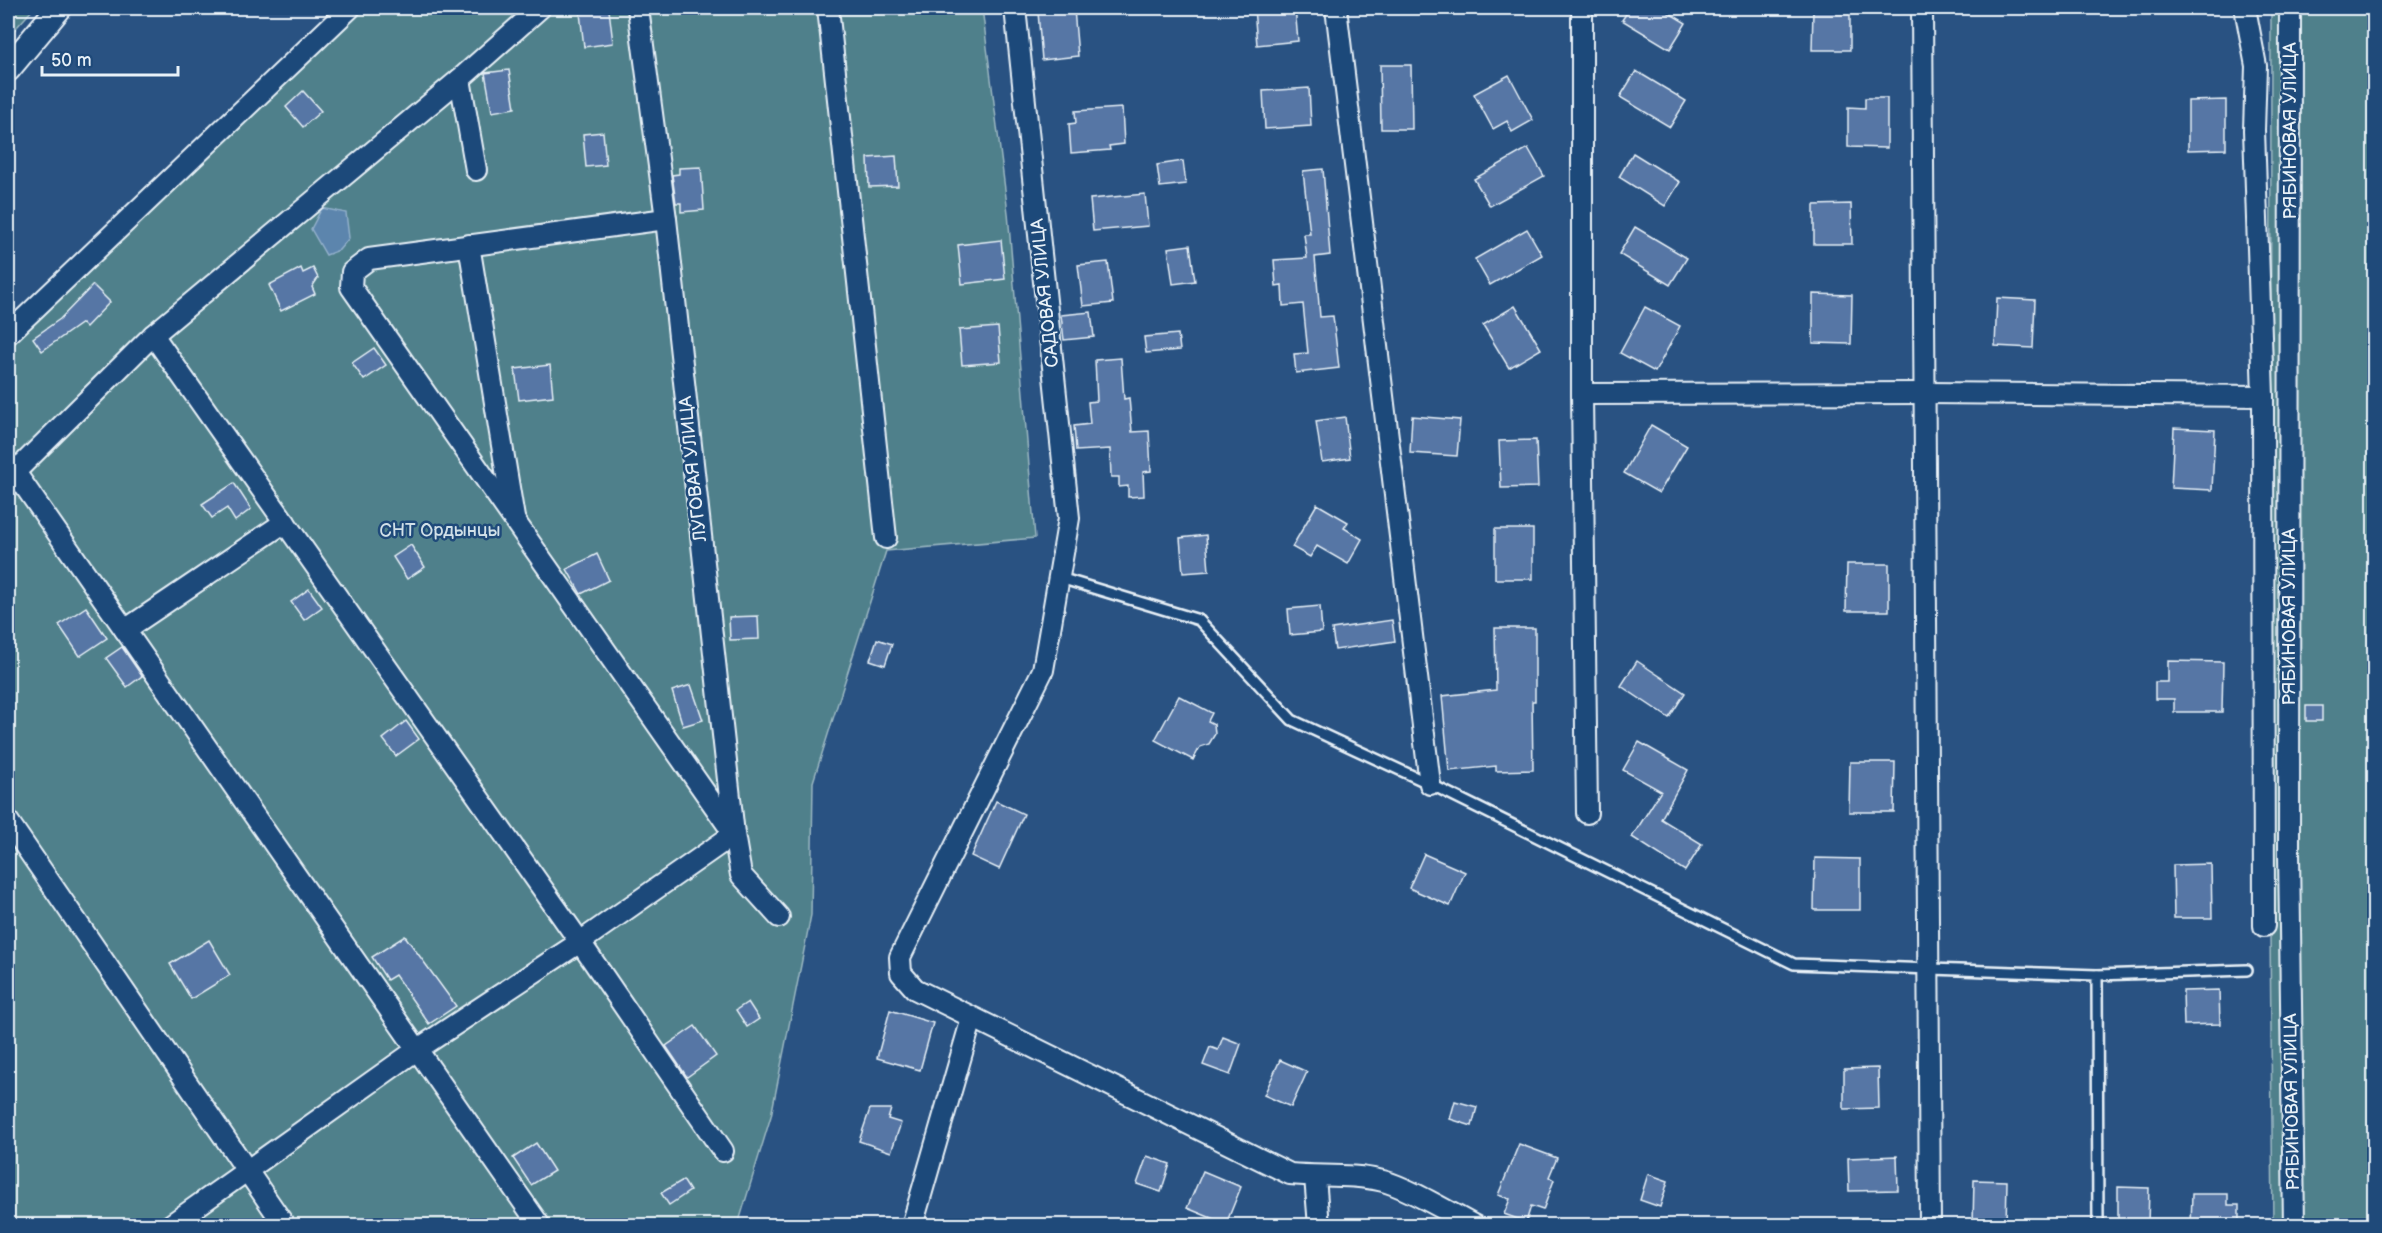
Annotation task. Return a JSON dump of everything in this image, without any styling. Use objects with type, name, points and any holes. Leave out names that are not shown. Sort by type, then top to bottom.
[{"type":"street","points":[[8,69],[59,8]]},
{"type":"street","points":[[8,334],[350,8]]},
{"type":"street","points":[[540,8],[460,79],[153,335],[11,467],[540,1226]]},
{"type":"street","name":"ЛУГОВАЯ УЛИЦА","points":[[638,8],[666,219],[734,834],[741,875],[779,917]]},
{"type":"street","points":[[828,8],[886,538]]},
{"type":"street","name":"САДОВАЯ УЛИЦА","points":[[1016,8],[1069,518],[1043,670],[900,957],[900,972],[915,990],[1290,1174],[1315,1177],[1335,1175],[1384,1181],[1475,1226]]},
{"type":"street","points":[[1336,8],[1430,784]]},
{"type":"street","points":[[1582,8],[1582,394],[1587,813]]},
{"type":"street","points":[[1922,8],[1930,1226]]},
{"type":"street","points":[[2245,8],[2256,66],[2254,130],[2263,396],[2264,926]]},
{"type":"street","name":"РЯБИНОВАЯ УЛИЦА","points":[[2290,8],[2289,853],[2294,1226]]},
{"type":"street","points":[[460,79],[476,170]]},
{"type":"street","points":[[169,1226],[418,1049],[580,942],[734,834],[351,287],[352,272],[369,259],[666,219]]},
{"type":"street","points":[[469,245],[515,523]]},
{"type":"street","points":[[153,335],[580,942],[723,1150]]},
{"type":"street","points":[[1582,394],[1926,393],[2263,396]]},
{"type":"street","points":[[125,630],[285,522]]},
{"type":"street","points":[[8,821],[285,1226]]},
{"type":"street","points":[[912,1226],[972,1018]]},
{"type":"street","points":[[1315,1177],[1319,1226]]},
{"type":"lane","points":[[1060,578],[1199,620],[1292,720],[1430,784],[1794,964],[1928,971],[2097,975],[2247,970]]},
{"type":"lane","points":[[2097,975],[2097,1226]]},
{"type":"green space","points":[[8,8],[34,8],[8,37]]},
{"type":"green space","name":"СНТ Ордынцы","points":[[357,8],[982,8],[1008,213],[1035,538],[886,551],[813,782],[811,915],[771,1116],[738,1225],[8,1226],[8,346]]},
{"type":"green space","points":[[2271,8],[2374,8],[2374,1225],[2273,1225],[2270,934]]},
{"type":"water","points":[[322,208],[346,213],[349,238],[339,250],[326,255],[311,229]]},
{"type":"building","points":[[1254,8],[1295,8],[1298,41],[1257,45]]},
{"type":"building","points":[[1630,8],[1661,8],[1686,23],[1670,49],[1622,20]]},
{"type":"building","points":[[1074,9],[1078,56],[1042,60],[1038,12]]},
{"type":"building","points":[[609,10],[613,43],[584,47],[580,13]]},
{"type":"building","points":[[1813,11],[1850,11],[1850,50],[1812,50]]},
{"type":"building","points":[[1380,65],[1411,65],[1412,129],[1381,129]]},
{"type":"building","points":[[509,70],[515,108],[492,112],[485,73]]},
{"type":"building","points":[[1636,71],[1686,101],[1670,127],[1620,97]]},
{"type":"building","points":[[1509,75],[1533,120],[1512,132],[1507,121],[1493,129],[1474,94]]},
{"type":"building","points":[[1309,88],[1311,126],[1265,129],[1263,91]]},
{"type":"building","points":[[303,91],[321,111],[303,127],[286,107]]},
{"type":"building","points":[[1865,98],[1887,98],[1887,148],[1848,147],[1848,107],[1865,108]]},
{"type":"building","points":[[2226,100],[2226,149],[2188,150],[2188,101]]},
{"type":"building","points":[[1122,108],[1124,144],[1109,146],[1110,150],[1071,153],[1069,124],[1076,123],[1075,111]]},
{"type":"building","points":[[603,132],[606,165],[586,167],[583,134]]},
{"type":"building","points":[[1528,148],[1544,176],[1490,206],[1474,179]]},
{"type":"building","points":[[1633,153],[1680,182],[1665,206],[1619,177]]},
{"type":"building","points":[[896,156],[898,186],[869,187],[868,158]]},
{"type":"building","points":[[1183,161],[1186,184],[1160,187],[1157,165]]},
{"type":"building","points":[[701,167],[704,210],[681,212],[681,203],[676,203],[672,175],[679,174],[679,168]]},
{"type":"building","points":[[1323,169],[1330,255],[1315,257],[1320,317],[1333,316],[1339,368],[1296,373],[1294,354],[1308,353],[1303,304],[1283,306],[1282,285],[1276,286],[1274,260],[1307,258],[1304,234],[1310,234],[1303,171]]},
{"type":"building","points":[[1145,194],[1148,226],[1093,231],[1090,199]]},
{"type":"building","points":[[1851,204],[1852,244],[1814,244],[1814,205]]},
{"type":"building","points":[[1635,227],[1687,258],[1670,285],[1619,254]]},
{"type":"building","points":[[1527,229],[1542,255],[1490,285],[1475,259]]},
{"type":"building","points":[[1001,240],[1005,279],[962,284],[958,245]]},
{"type":"building","points":[[1190,245],[1195,281],[1173,284],[1168,248]]},
{"type":"building","points":[[1108,262],[1113,303],[1083,306],[1078,265]]},
{"type":"building","points":[[301,268],[303,273],[313,268],[318,278],[312,287],[315,294],[281,311],[269,285]]},
{"type":"building","points":[[93,285],[110,302],[86,327],[82,323],[42,351],[33,338],[60,319]]},
{"type":"building","points":[[1813,294],[1852,295],[1851,344],[1813,343]]},
{"type":"building","points":[[1997,298],[2035,300],[2033,348],[1995,346]]},
{"type":"building","points":[[1515,306],[1541,349],[1509,368],[1483,325]]},
{"type":"building","points":[[1645,307],[1680,326],[1655,372],[1620,353]]},
{"type":"building","points":[[1091,312],[1094,337],[1064,340],[1061,315]]},
{"type":"building","points":[[998,327],[1001,362],[962,365],[959,330]]},
{"type":"building","points":[[1178,334],[1180,350],[1146,353],[1144,337]]},
{"type":"building","points":[[374,348],[386,365],[364,380],[352,363]]},
{"type":"building","points":[[1121,358],[1124,399],[1129,398],[1132,432],[1149,431],[1151,471],[1143,472],[1144,496],[1128,497],[1128,486],[1119,487],[1119,477],[1111,477],[1110,449],[1076,451],[1074,426],[1090,424],[1088,402],[1097,401],[1095,360]]},
{"type":"building","points":[[550,365],[553,396],[519,400],[515,369]]},
{"type":"building","points":[[1412,416],[1460,420],[1457,456],[1410,453]]},
{"type":"building","points":[[1345,417],[1350,458],[1322,462],[1316,421]]},
{"type":"building","points":[[1651,425],[1687,446],[1659,493],[1624,473]]},
{"type":"building","points":[[2174,428],[2215,430],[2212,490],[2171,488]]},
{"type":"building","points":[[1536,440],[1538,487],[1501,488],[1499,441]]},
{"type":"building","points":[[234,483],[251,509],[235,521],[227,508],[212,518],[202,504]]},
{"type":"building","points":[[1317,504],[1348,522],[1344,528],[1362,539],[1348,564],[1317,546],[1310,557],[1292,547]]},
{"type":"building","points":[[1495,529],[1533,529],[1533,579],[1495,579]]},
{"type":"building","points":[[1206,535],[1209,571],[1183,573],[1180,538]]},
{"type":"building","points":[[411,545],[425,567],[407,579],[393,557]]},
{"type":"building","points":[[597,554],[609,580],[581,594],[567,569]]},
{"type":"building","points":[[1847,564],[1889,564],[1889,611],[1846,611]]},
{"type":"building","points":[[309,589],[322,607],[304,620],[291,602]]},
{"type":"building","points":[[1320,606],[1322,632],[1290,635],[1288,609]]},
{"type":"building","points":[[86,607],[107,638],[80,656],[59,625]]},
{"type":"building","points":[[758,616],[759,639],[730,640],[729,617]]},
{"type":"building","points":[[1392,620],[1395,641],[1335,650],[1332,629]]},
{"type":"building","points":[[1495,628],[1535,628],[1535,701],[1532,701],[1533,770],[1496,771],[1496,766],[1449,771],[1442,696],[1496,690]]},
{"type":"building","points":[[877,639],[892,644],[885,665],[870,660]]},
{"type":"building","points":[[122,647],[142,676],[127,687],[106,658]]},
{"type":"building","points":[[1637,661],[1685,693],[1669,718],[1621,686]]},
{"type":"building","points":[[2168,661],[2223,662],[2222,712],[2174,712],[2174,699],[2155,699],[2155,682],[2168,682]]},
{"type":"building","points":[[691,685],[703,720],[683,726],[672,691]]},
{"type":"building","points":[[1179,696],[1212,713],[1208,721],[1214,724],[1215,734],[1209,744],[1200,747],[1193,760],[1155,740]]},
{"type":"building","points":[[2306,706],[2322,706],[2322,721],[2306,721]]},
{"type":"building","points":[[406,721],[419,739],[396,756],[383,739]]},
{"type":"building","points":[[1639,742],[1688,770],[1661,819],[1702,844],[1685,871],[1632,837],[1661,791],[1623,770]]},
{"type":"building","points":[[1850,762],[1895,762],[1894,812],[1849,812]]},
{"type":"building","points":[[996,801],[1024,814],[999,869],[971,856]]},
{"type":"building","points":[[1424,854],[1465,872],[1450,906],[1409,888]]},
{"type":"building","points":[[1815,858],[1860,859],[1860,910],[1814,910]]},
{"type":"building","points":[[2211,864],[2212,918],[2174,918],[2173,865]]},
{"type":"building","points":[[405,936],[456,1006],[429,1024],[395,975],[387,980],[372,957]]},
{"type":"building","points":[[209,940],[230,975],[191,999],[170,964]]},
{"type":"building","points":[[2219,990],[2220,1024],[2184,1025],[2183,991]]},
{"type":"building","points":[[748,1002],[759,1019],[747,1027],[736,1010]]},
{"type":"building","points":[[890,1010],[933,1023],[920,1070],[877,1058]]},
{"type":"building","points":[[695,1026],[716,1056],[687,1077],[666,1046]]},
{"type":"building","points":[[1223,1037],[1241,1044],[1230,1075],[1203,1065],[1210,1047],[1218,1050]]},
{"type":"building","points":[[1280,1060],[1307,1072],[1291,1107],[1264,1095]]},
{"type":"building","points":[[1878,1068],[1879,1108],[1844,1109],[1844,1069]]},
{"type":"building","points":[[1455,1101],[1477,1107],[1472,1126],[1450,1119]]},
{"type":"building","points":[[870,1109],[891,1109],[888,1119],[901,1123],[891,1152],[859,1141]]},
{"type":"building","points":[[536,1143],[554,1171],[531,1185],[513,1158]]},
{"type":"building","points":[[1519,1144],[1557,1158],[1549,1177],[1554,1180],[1543,1210],[1531,1206],[1526,1222],[1504,1214],[1510,1199],[1498,1195]]},
{"type":"building","points":[[1147,1156],[1170,1164],[1161,1192],[1137,1184]]},
{"type":"building","points":[[1897,1156],[1898,1190],[1849,1191],[1848,1158]]},
{"type":"building","points":[[1203,1171],[1241,1187],[1226,1224],[1187,1208]]},
{"type":"building","points":[[1648,1174],[1668,1181],[1660,1207],[1640,1200]]},
{"type":"building","points":[[683,1180],[690,1191],[669,1205],[661,1193]]},
{"type":"building","points":[[1974,1180],[2007,1181],[2006,1225],[1973,1224]]},
{"type":"building","points":[[2118,1187],[2149,1188],[2148,1224],[2118,1224]]},
{"type":"building","points":[[2192,1194],[2228,1194],[2228,1205],[2239,1205],[2239,1226],[2191,1226]]}]
